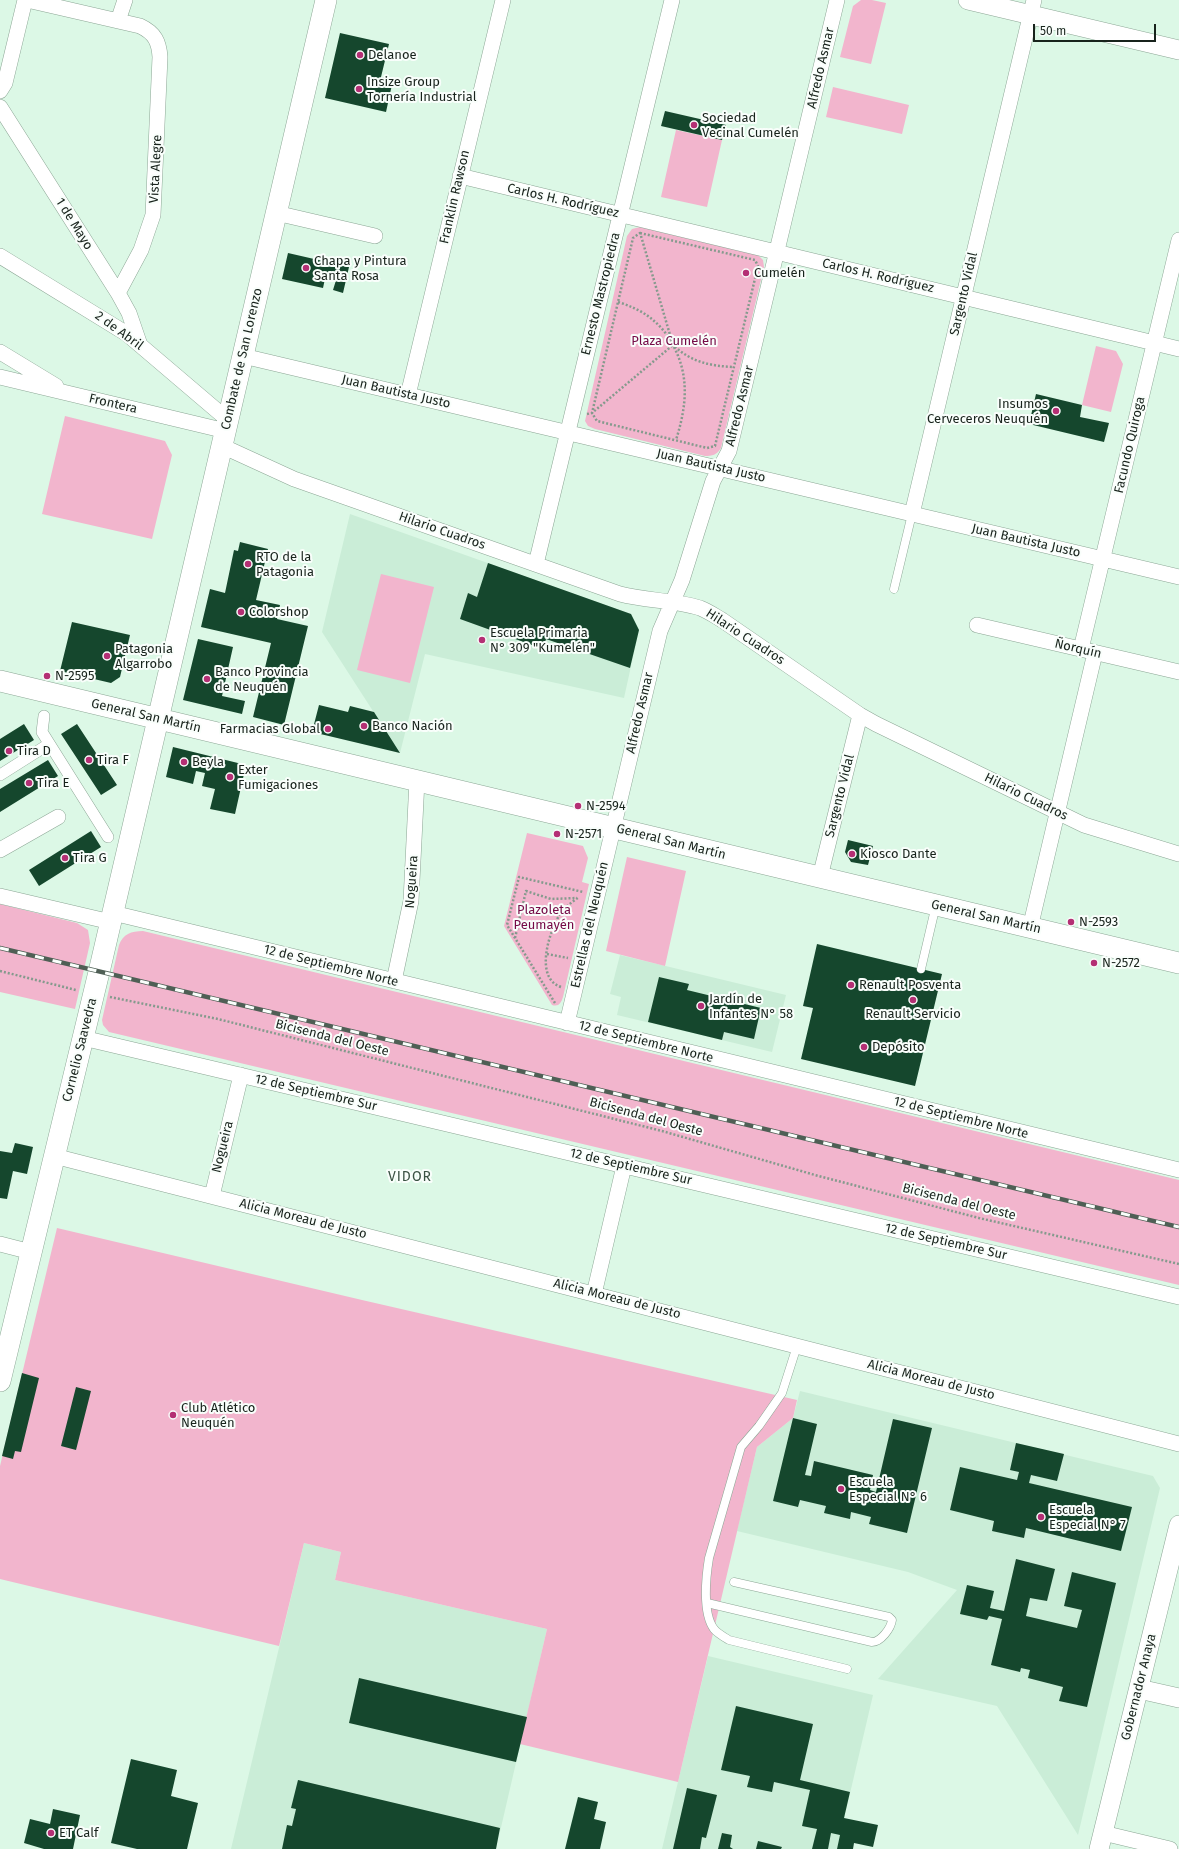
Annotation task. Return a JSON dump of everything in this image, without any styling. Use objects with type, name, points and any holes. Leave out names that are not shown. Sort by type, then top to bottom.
[{"type":"main road","name":"Combate de San Lorenzo","points":[[158,719],[326,0]]},
{"type":"main road","name":"General San Martín","points":[[0,681],[1179,963]]},
{"type":"main road","name":"Cornelio Saavedra","points":[[0,1381],[112,918],[158,719]]},
{"type":"street","points":[[0,91],[5,83],[26,0],[118,21],[125,0]]},
{"type":"street","name":"Franklin Rawson","points":[[408,395],[502,0]]},
{"type":"street","name":"Ernesto Mastropiedra","points":[[536,564],[672,0]]},
{"type":"street","name":"Alfredo Asmar","points":[[614,828],[660,631],[682,580],[710,487],[729,451],[837,0]]},
{"type":"street","points":[[968,0],[1032,7],[1179,50]]},
{"type":"street","name":"Sargento Vidal","points":[[912,514],[1032,7]]},
{"type":"street","name":"Vista Alegre","points":[[118,21],[140,26],[152,33],[156,38],[160,57],[153,215],[141,250],[118,293]]},
{"type":"street","name":"1 de Mayo","points":[[0,107],[118,293],[129,313],[140,345]]},
{"type":"street","name":"Carlos H. Rodríguez","points":[[460,176],[1179,349]]},
{"type":"street","points":[[276,213],[375,236]]},
{"type":"street","name":"Facundo Quiroga","points":[[1030,928],[1057,813],[1088,651],[1103,559],[1179,240]]},
{"type":"street","name":"2 de Abril","points":[[0,256],[113,324],[140,345],[225,432]]},
{"type":"street","points":[[0,352],[68,393]]},
{"type":"street","name":"Juan Bautista Justo","points":[[243,356],[1179,577]]},
{"type":"street","name":"Frontera","points":[[0,377],[225,432]]},
{"type":"street","name":"Hilario Cuadros","points":[[225,432],[289,477],[632,597],[692,606],[713,614],[860,715],[894,733],[1057,813],[1098,830],[1179,854]]},
{"type":"street","name":"Ñorquín","points":[[977,625],[1179,672]]},
{"type":"street","name":"Sargento Vidal","points":[[820,877],[860,715]]},
{"type":"street","points":[[44,716],[42,732],[108,837]]},
{"type":"street","points":[[0,775],[49,744]]},
{"type":"street","name":"Nogueira","points":[[394,981],[411,901],[417,780]]},
{"type":"street","points":[[0,850],[58,817]]},
{"type":"street","name":"Estrellas del Neuquén","points":[[568,1023],[614,828]]},
{"type":"street","name":"12 de Septiembre Norte","points":[[0,896],[112,918],[394,981],[1179,1170]]},
{"type":"street","name":"12 de Septiembre Sur","points":[[83,1038],[1179,1297]]},
{"type":"street","name":"Nogueira","points":[[212,1196],[241,1075]]},
{"type":"street","name":"Alicia Moreau de Justo","points":[[54,1156],[1179,1444]]},
{"type":"street","points":[[594,1294],[624,1166]]},
{"type":"street","points":[[0,1244],[31,1252]]},
{"type":"street","name":"Gobernador Anaya","points":[[1101,1841],[1179,1525]]},
{"type":"street","points":[[1139,1688],[1179,1698]]},
{"type":"street","points":[[1101,1841],[1170,1849]]},
{"type":"lane","name":"Sargento Vidal","points":[[894,589],[912,514]]},
{"type":"lane","points":[[921,969],[936,905]]},
{"type":"lane","points":[[797,1346],[782,1393],[759,1426],[741,1446],[709,1558],[706,1576],[707,1610],[714,1629],[729,1640],[847,1669]]},
{"type":"lane","points":[[707,1603],[872,1642],[880,1640],[892,1624],[892,1620],[889,1617],[734,1582]]},
{"type":"path","points":[[640,233],[673,345],[683,354],[695,361],[734,367]]},
{"type":"path","points":[[640,233],[755,260],[758,266],[715,446],[707,448],[597,421],[592,413],[618,302],[633,238],[640,233]]},
{"type":"path","points":[[618,302],[644,312],[655,321],[673,345],[680,358],[686,388],[684,414],[676,440]]},
{"type":"path","points":[[592,413],[673,345]]},
{"type":"path","points":[[555,1003],[507,925],[519,877],[583,894],[566,907],[558,919],[552,934],[547,954],[547,974],[554,984],[562,988]]},
{"type":"path","points":[[515,939],[526,891],[551,899],[579,897]]},
{"type":"path","points":[[547,954],[569,959]]},
{"type":"path","points":[[0,971],[79,990]]},
{"type":"path","name":"Bicisenda del Oeste","points":[[107,997],[218,1019],[662,1131],[809,1173],[972,1216],[1179,1264]]},
{"type":"shaded area","name":"Escuela Primaria N° 309 \"Kumelén\"","points":[[350,514],[631,614],[639,630],[624,698],[425,654],[400,753],[322,632]]},
{"type":"shaded area","name":"Jardín de Infantes N° 58","points":[[620,955],[786,995],[772,1052],[617,1015],[621,997],[610,994]]},
{"type":"shaded area","points":[[800,1391],[1153,1476],[1160,1488],[1078,1835],[997,1706],[878,1679],[957,1590],[908,1572],[737,1531],[757,1447],[793,1418]]},
{"type":"shaded area","points":[[304,1543],[341,1552],[335,1580],[547,1629],[496,1849],[231,1849]]},
{"type":"shaded area","points":[[708,1656],[873,1695],[837,1849],[662,1849]]},
{"type":"green space","points":[[861,0],[872,0],[886,3],[871,64],[840,57],[853,6]]},
{"type":"green space","points":[[833,87],[909,105],[902,134],[826,117]]},
{"type":"green space","points":[[676,130],[722,140],[707,207],[661,197]]},
{"type":"green space","name":"Plaza Cumelén","points":[[640,227],[758,255],[763,260],[764,267],[721,448],[716,454],[705,456],[595,429],[588,426],[585,421],[627,236],[632,229]]},
{"type":"green space","points":[[1096,346],[1116,351],[1123,364],[1111,412],[1082,405]]},
{"type":"green space","points":[[65,416],[165,441],[172,455],[152,539],[42,514]]},
{"type":"green space","points":[[381,574],[434,587],[410,683],[357,670]]},
{"type":"green space","name":"Plazoleta Peumayén","points":[[527,833],[583,846],[588,858],[582,882],[589,884],[563,997],[558,1005],[552,1005],[504,926]]},
{"type":"green space","points":[[627,857],[686,871],[665,966],[606,951]]},
{"type":"green space","points":[[0,904],[77,923],[88,930],[90,943],[75,1009],[0,992]]},
{"type":"green space","points":[[143,931],[1179,1180],[1179,1285],[109,1032],[103,1025],[102,1020],[119,945],[123,938],[128,934]]},
{"type":"green space","points":[[57,1228],[797,1400],[793,1418],[757,1447],[678,1782],[520,1744],[547,1629],[335,1580],[341,1552],[304,1543],[279,1646],[0,1579],[0,1466]]},
{"type":"building","points":[[340,33],[389,44],[381,77],[393,80],[386,112],[325,98]]},
{"type":"building","name":"Sociedad Vecinal Cumelén","points":[[665,111],[726,125],[722,140],[661,126]]},
{"type":"building","name":"Chapa y Pintura Santa Rosa","points":[[288,253],[349,267],[343,293],[333,290],[337,277],[326,274],[323,288],[282,279]]},
{"type":"building","name":"Insumos Cerveceros Neuquén","points":[[1036,394],[1082,405],[1080,417],[1109,423],[1104,442],[1029,424]]},
{"type":"building","points":[[240,542],[268,549],[256,600],[280,605],[277,619],[308,626],[284,725],[253,717],[271,643],[201,627],[210,589],[225,593],[234,550],[238,551]]},
{"type":"building","points":[[488,563],[631,614],[639,630],[630,668],[546,639],[543,649],[460,619],[468,593],[477,597]]},
{"type":"building","points":[[72,622],[130,635],[120,677],[111,683],[60,671]]},
{"type":"building","name":"Banco Provincia de Neuquén","points":[[198,639],[233,647],[222,696],[245,701],[242,714],[183,700]]},
{"type":"building","name":"Banco Nación","points":[[319,705],[348,712],[350,706],[374,712],[400,753],[312,732]]},
{"type":"building","name":"Tira D","points":[[24,724],[34,740],[0,761],[0,739]]},
{"type":"building","name":"Tira F","points":[[77,724],[117,785],[101,795],[61,734]]},
{"type":"building","points":[[173,747],[246,765],[235,814],[210,809],[215,789],[202,786],[205,773],[196,771],[193,784],[166,777]]},
{"type":"building","name":"Tira E","points":[[48,760],[58,776],[0,812],[0,789]]},
{"type":"building","name":"Tira G","points":[[91,831],[101,847],[39,886],[29,870]]},
{"type":"building","points":[[848,840],[873,846],[868,865],[851,862],[845,852]]},
{"type":"building","points":[[817,944],[942,974],[915,1086],[801,1059],[813,1008],[803,1006]]},
{"type":"building","points":[[659,977],[689,984],[687,990],[761,1008],[754,1039],[724,1032],[722,1040],[648,1022]]},
{"type":"building","points":[[15,1143],[33,1147],[27,1174],[13,1171],[7,1199],[0,1198],[0,1151],[12,1153]]},
{"type":"building","points":[[22,1373],[39,1378],[21,1452],[15,1451],[13,1459],[2,1456]]},
{"type":"building","points":[[76,1387],[91,1391],[76,1450],[61,1446]]},
{"type":"building","points":[[793,1418],[817,1424],[805,1475],[811,1476],[814,1461],[873,1475],[870,1490],[876,1492],[893,1419],[932,1428],[907,1533],[869,1524],[871,1517],[851,1512],[850,1519],[824,1513],[826,1506],[800,1500],[798,1507],[773,1501]]},
{"type":"building","points":[[1016,1443],[1064,1454],[1057,1481],[1031,1475],[1029,1483],[1132,1507],[1121,1551],[1026,1528],[1024,1538],[992,1531],[994,1521],[950,1510],[960,1467],[1017,1480],[1019,1472],[1010,1470]]},
{"type":"building","points":[[1016,1559],[1055,1569],[1047,1601],[1030,1598],[1026,1616],[1077,1628],[1082,1610],[1064,1606],[1072,1572],[1116,1583],[1087,1707],[1059,1701],[1063,1687],[1028,1678],[1030,1670],[1021,1668],[1020,1672],[991,1665],[1002,1619],[989,1616],[987,1620],[960,1614],[967,1585],[994,1591],[990,1608],[1004,1611]]},
{"type":"building","points":[[359,1678],[527,1717],[516,1762],[349,1723]]},
{"type":"building","points":[[736,1706],[813,1724],[800,1780],[850,1792],[844,1818],[878,1825],[873,1847],[854,1843],[853,1849],[837,1849],[840,1835],[831,1833],[828,1849],[812,1849],[817,1829],[802,1826],[810,1790],[774,1782],[772,1792],[747,1787],[750,1776],[721,1770]]},
{"type":"building","points":[[131,1759],[177,1770],[171,1796],[198,1803],[187,1849],[137,1849],[111,1843]]},
{"type":"building","points":[[298,1780],[500,1828],[496,1849],[282,1849],[287,1825],[292,1826],[296,1809],[291,1808]]},
{"type":"building","points":[[687,1788],[717,1795],[706,1838],[702,1837],[700,1849],[673,1849]]},
{"type":"building","points":[[578,1797],[598,1802],[594,1819],[606,1822],[600,1849],[565,1849]]},
{"type":"building","name":"ET Calf","points":[[53,1809],[80,1815],[73,1849],[44,1849],[24,1843],[30,1819],[50,1824]]},
{"type":"building","points":[[722,1833],[732,1835],[730,1847],[733,1849],[718,1849]]},
{"type":"building","points":[[758,1841],[782,1847],[781,1849],[756,1849]]},
{"type":"railway","points":[[0,948],[1179,1227]]},
{"type":"place","name":"Delanoe","points":[[360,55]]},
{"type":"place","name":"Insize Group Tornería Industrial","points":[[359,89]]},
{"type":"place","name":"Sociedad Vecinal Cumelén","points":[[694,125]]},
{"type":"place","name":"Chapa y Pintura Santa Rosa","points":[[306,268]]},
{"type":"place","name":"Cumelén","points":[[746,273]]},
{"type":"place","name":"Insumos Cerveceros Neuquén","points":[[1056,411]]},
{"type":"place","name":"RTO de la Patagonia","points":[[248,564]]},
{"type":"place","name":"Colorshop","points":[[241,612]]},
{"type":"place","name":"Escuela Primaria N° 309 \"Kumelén\"","points":[[482,640]]},
{"type":"place","name":"Patagonia Algarrobo","points":[[107,656]]},
{"type":"place","name":"N-2595","points":[[47,676]]},
{"type":"place","name":"Banco Provincia de Neuquén","points":[[207,679]]},
{"type":"place","name":"Banco Nación","points":[[364,726]]},
{"type":"place","name":"Farmacias Global","points":[[328,729]]},
{"type":"place","name":"Tira D","points":[[9,751]]},
{"type":"place","name":"Tira F","points":[[89,760]]},
{"type":"place","name":"Beyla","points":[[184,762]]},
{"type":"place","name":"Exter Fumigaciones","points":[[230,777]]},
{"type":"place","name":"Tira E","points":[[29,783]]},
{"type":"place","name":"N-2594","points":[[578,806]]},
{"type":"place","name":"N-2571","points":[[557,834]]},
{"type":"place","name":"Kiosco Dante","points":[[852,854]]},
{"type":"place","name":"Tira G","points":[[65,858]]},
{"type":"place","name":"N-2593","points":[[1071,922]]},
{"type":"place","name":"N-2572","points":[[1094,963]]},
{"type":"place","name":"Renault Posventa","points":[[851,985]]},
{"type":"place","name":"Renault Servicio","points":[[913,1000]]},
{"type":"place","name":"Jardín de Infantes N° 58","points":[[701,1006]]},
{"type":"place","name":"Depósito","points":[[864,1047]]},
{"type":"place","name":"Club Atlético Neuquén","points":[[173,1415]]},
{"type":"place","name":"Escuela Especial N° 6","points":[[841,1489]]},
{"type":"place","name":"Escuela Especial N° 7","points":[[1041,1517]]},
{"type":"place","name":"ET Calf","points":[[51,1833]]},
{"type":"district","name":"VIDOR","points":[[410,1177]]}]
